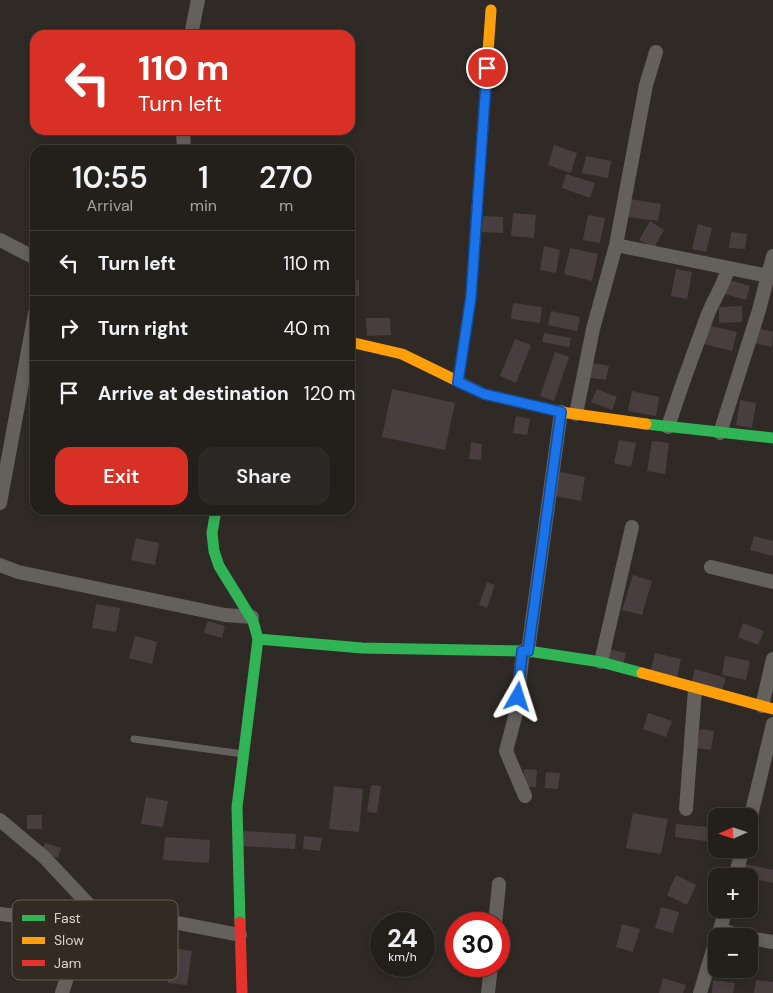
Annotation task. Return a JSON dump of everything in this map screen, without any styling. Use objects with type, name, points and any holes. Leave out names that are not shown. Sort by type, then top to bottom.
[{"type":"street","points":[[192,30],[198,0]]},
{"type":"street","points":[[458,382],[471,297],[491,10]]},
{"type":"street","points":[[576,414],[594,329],[616,245],[646,85],[656,52]]},
{"type":"street","points":[[0,240],[30,255]]},
{"type":"street","points":[[616,245],[768,276]]},
{"type":"street","points":[[720,433],[773,256]]},
{"type":"street","points":[[668,427],[686,371],[710,310],[724,284],[728,269]]},
{"type":"street","points":[[0,503],[30,340]]},
{"type":"street","points":[[355,343],[402,354],[484,394],[561,412],[668,427],[773,438]]},
{"type":"street","points":[[525,796],[506,751],[516,713],[561,412]]},
{"type":"street","points":[[215,515],[211,536],[218,566],[252,617],[258,639],[237,806],[242,993]]},
{"type":"street","points":[[601,662],[632,527]]},
{"type":"street","points":[[0,566],[18,572],[224,614],[252,617]]},
{"type":"street","points":[[711,567],[773,582]]},
{"type":"street","points":[[258,639],[371,648],[525,651],[601,662],[694,689],[768,707],[773,659]]},
{"type":"street","points":[[686,809],[694,689]]},
{"type":"street","points":[[753,808],[773,724]]},
{"type":"street","points":[[0,820],[44,857],[84,900]]},
{"type":"street","points":[[496,912],[499,884]]},
{"type":"street","points":[[178,923],[240,935]]},
{"type":"street","points":[[758,940],[773,942]]},
{"type":"street","points":[[700,993],[708,967]]},
{"type":"street","points":[[488,993],[490,977]]},
{"type":"street","points":[[62,993],[66,980]]},
{"type":"lane","points":[[134,740],[244,754]]},
{"type":"building","points":[[554,145],[577,153],[571,173],[548,165]]},
{"type":"building","points":[[586,156],[611,161],[608,178],[582,173]]},
{"type":"building","points":[[566,174],[595,183],[590,198],[562,188]]},
{"type":"building","points":[[630,199],[661,204],[658,221],[628,217]]},
{"type":"building","points":[[513,213],[536,215],[534,238],[511,236]]},
{"type":"building","points":[[588,215],[605,218],[600,243],[583,240]]},
{"type":"building","points":[[483,216],[503,217],[503,233],[482,232]]},
{"type":"building","points":[[650,221],[664,230],[654,248],[639,240]]},
{"type":"building","points":[[698,224],[712,228],[706,252],[692,249]]},
{"type":"building","points":[[731,232],[747,234],[745,249],[729,248]]},
{"type":"building","points":[[544,246],[560,250],[556,273],[540,270]]},
{"type":"building","points":[[570,248],[598,254],[592,281],[564,274]]},
{"type":"building","points":[[676,269],[692,272],[687,299],[671,296]]},
{"type":"building","points":[[355,280],[359,280],[359,296],[355,296]]},
{"type":"building","points":[[729,280],[750,286],[746,300],[725,294]]},
{"type":"building","points":[[513,303],[542,307],[540,323],[511,319]]},
{"type":"building","points":[[742,306],[742,322],[719,323],[719,307]]},
{"type":"building","points":[[551,311],[580,317],[577,331],[548,325]]},
{"type":"building","points":[[366,318],[390,318],[391,335],[367,336]]},
{"type":"building","points":[[708,325],[737,332],[732,351],[704,344]]},
{"type":"building","points":[[754,327],[773,332],[772,347],[750,342]]},
{"type":"building","points":[[544,333],[571,338],[569,347],[542,342]]},
{"type":"building","points":[[515,339],[531,345],[516,383],[500,376]]},
{"type":"building","points":[[555,352],[569,357],[554,401],[540,396]]},
{"type":"building","points":[[587,362],[609,366],[606,380],[585,377]]},
{"type":"building","points":[[392,389],[455,403],[445,450],[382,437]]},
{"type":"building","points":[[597,389],[617,397],[612,410],[591,402]]},
{"type":"building","points":[[632,391],[659,397],[656,416],[628,411]]},
{"type":"building","points":[[740,400],[756,403],[752,428],[736,425]]},
{"type":"building","points":[[516,416],[530,419],[527,435],[513,433]]},
{"type":"building","points":[[619,440],[636,443],[631,467],[614,463]]},
{"type":"building","points":[[652,441],[669,443],[665,474],[647,471]]},
{"type":"building","points":[[471,442],[482,444],[481,460],[469,459]]},
{"type":"building","points":[[560,472],[585,477],[581,501],[555,496]]},
{"type":"building","points":[[754,536],[773,541],[773,556],[750,550]]},
{"type":"building","points":[[136,538],[159,543],[155,565],[131,560]]},
{"type":"building","points":[[633,575],[652,581],[642,615],[622,610]]},
{"type":"building","points":[[487,582],[495,585],[487,608],[479,605]]},
{"type":"building","points":[[96,604],[120,608],[116,632],[92,628]]},
{"type":"building","points":[[208,621],[225,626],[222,638],[204,633]]},
{"type":"building","points":[[743,623],[764,631],[758,645],[738,637]]},
{"type":"building","points":[[135,636],[157,642],[152,664],[129,658]]},
{"type":"building","points":[[609,649],[626,653],[623,664],[607,660]]},
{"type":"building","points":[[655,653],[681,659],[677,678],[650,672]]},
{"type":"building","points":[[725,656],[750,661],[746,680],[722,675]]},
{"type":"building","points":[[695,669],[726,678],[721,693],[691,684]]},
{"type":"building","points":[[648,713],[672,721],[666,737],[643,729]]},
{"type":"building","points":[[700,729],[714,731],[711,750],[696,748]]},
{"type":"building","points":[[524,769],[537,770],[536,787],[523,787]]},
{"type":"building","points":[[546,772],[560,773],[558,789],[545,788]]},
{"type":"building","points":[[371,785],[381,786],[377,813],[367,812]]},
{"type":"building","points":[[334,786],[363,789],[359,832],[329,829]]},
{"type":"building","points":[[146,797],[168,801],[163,827],[141,824]]},
{"type":"building","points":[[633,813],[668,819],[661,854],[626,848]]},
{"type":"building","points":[[27,815],[42,815],[42,829],[27,829]]},
{"type":"building","points":[[676,824],[708,827],[708,841],[675,837]]},
{"type":"building","points":[[243,831],[296,834],[295,849],[242,846]]},
{"type":"building","points":[[304,836],[322,838],[320,851],[303,849]]},
{"type":"building","points":[[165,837],[210,840],[209,863],[163,860]]},
{"type":"building","points":[[45,843],[61,848],[58,858],[41,853]]},
{"type":"building","points":[[741,863],[773,870],[773,883],[758,880],[758,868],[741,868]]},
{"type":"building","points":[[676,875],[696,885],[687,905],[667,895]]},
{"type":"building","points":[[661,907],[679,912],[673,933],[655,928]]},
{"type":"building","points":[[622,924],[640,929],[633,952],[616,947]]},
{"type":"building","points":[[178,949],[192,951],[187,985],[168,983],[168,980],[178,980]]},
{"type":"building","points":[[663,978],[686,985],[683,993],[659,993]]},
{"type":"building","points":[[713,980],[735,983],[733,993],[712,993]]},
{"type":"building","points":[[756,980],[773,982],[773,993],[754,993]]},
{"type":"traffic: fast","points":[[458,382],[471,297],[486,80]]},
{"type":"traffic: fast","points":[[646,424],[773,438]]},
{"type":"traffic: fast","points":[[215,515],[212,533],[214,551],[219,566],[253,621],[258,639],[237,807],[240,922]]},
{"type":"traffic: fast","points":[[258,639],[362,648],[528,651],[601,662],[642,673]]},
{"type":"traffic: slow","points":[[486,80],[491,10]]},
{"type":"traffic: slow","points":[[355,343],[402,354],[484,394],[561,412],[646,424]]},
{"type":"traffic: slow","points":[[642,673],[773,709]]},
{"type":"traffic: jam","points":[[240,922],[242,993]]},
{"type":"route","points":[[487,68],[471,297],[458,382],[484,394],[561,412],[528,651],[522,651],[518,697]]}]
